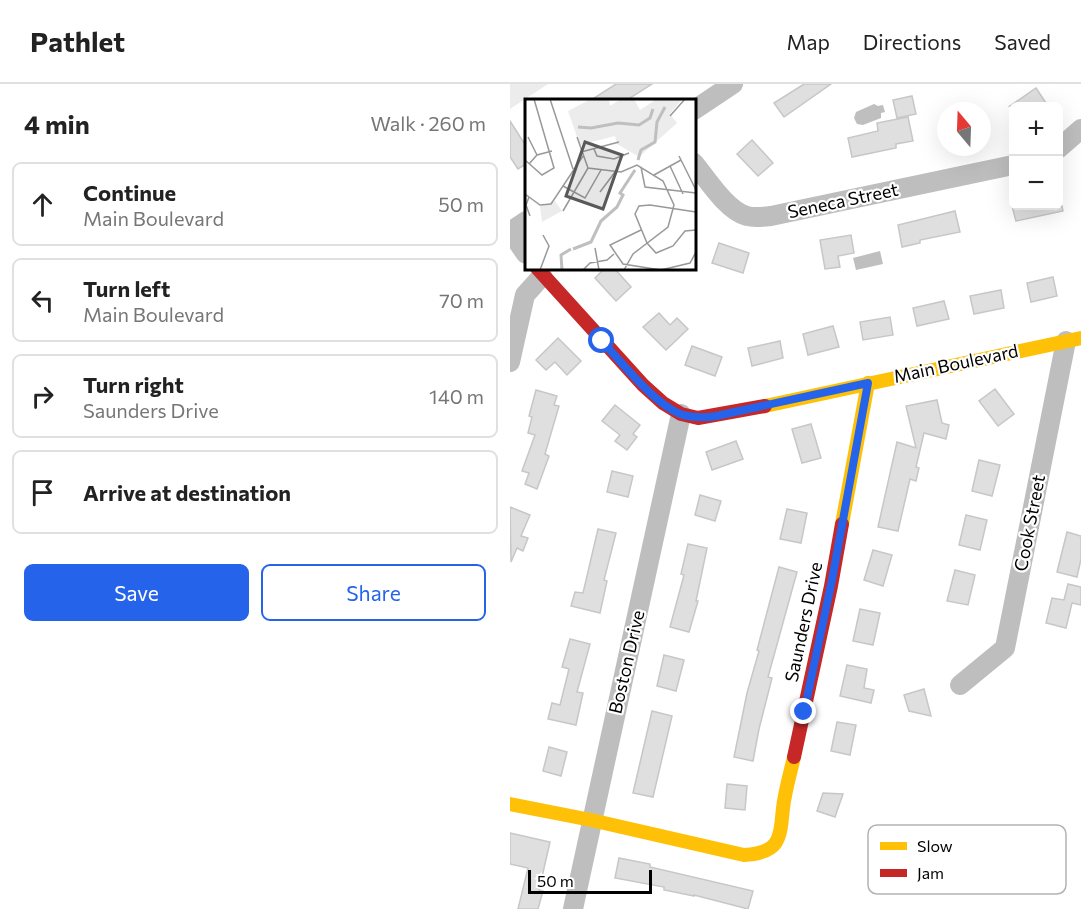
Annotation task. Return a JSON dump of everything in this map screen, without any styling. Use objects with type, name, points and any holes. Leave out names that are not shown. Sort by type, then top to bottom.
[{"type":"street","points":[[696,109],[733,84]]},
{"type":"street","points":[[1063,145],[1081,129]]},
{"type":"street","name":"Seneca Street","points":[[696,165],[729,205],[740,214],[750,217],[771,216],[1009,166]]},
{"type":"street","points":[[525,222],[510,231],[525,253]]},
{"type":"street","points":[[510,362],[525,295],[539,272]]},
{"type":"street","name":"Main Boulevard","points":[[539,272],[643,385],[663,403],[681,414],[698,418],[1073,340]]},
{"type":"street","name":"Cook Street","points":[[960,685],[1005,648],[1073,340]]},
{"type":"street","name":"Saunders Drive","points":[[510,804],[744,855],[766,853],[779,840],[783,828],[783,808],[832,580],[868,383]]},
{"type":"street","name":"Boston Drive","points":[[573,909],[681,414]]},
{"type":"shaded area","points":[[510,84],[548,84],[525,99],[510,109]]},
{"type":"shaded area","points":[[874,104],[883,105],[885,112],[881,113],[881,118],[863,125],[857,124],[854,118],[856,112]]},
{"type":"shaded area","points":[[880,251],[883,264],[856,270],[853,258]]},
{"type":"building","points":[[616,84],[652,84],[629,99],[593,99]]},
{"type":"building","points":[[804,84],[831,84],[784,117],[774,103]]},
{"type":"building","points":[[1036,88],[1045,102],[1016,102]]},
{"type":"building","points":[[912,96],[916,114],[897,118],[893,100]]},
{"type":"building","points":[[908,117],[913,141],[896,144],[896,148],[852,157],[848,138],[878,131],[877,123]]},
{"type":"building","points":[[510,121],[525,144],[525,165],[518,169],[510,157]]},
{"type":"building","points":[[752,140],[773,163],[758,176],[737,154]]},
{"type":"building","points":[[1013,210],[1063,210],[1063,211],[1016,221]]},
{"type":"building","points":[[955,211],[960,232],[920,240],[920,243],[902,247],[898,225]]},
{"type":"building","points":[[851,235],[854,253],[838,256],[840,267],[825,269],[820,240]]},
{"type":"building","points":[[719,243],[749,253],[743,273],[712,263]]},
{"type":"building","points":[[603,270],[616,270],[631,287],[616,301],[595,278]]},
{"type":"building","points":[[1053,277],[1057,296],[1031,302],[1027,283]]},
{"type":"building","points":[[1001,290],[1004,308],[974,314],[970,296]]},
{"type":"building","points":[[944,301],[949,319],[917,326],[913,308]]},
{"type":"building","points":[[659,313],[670,325],[677,318],[688,329],[666,350],[643,327]]},
{"type":"building","points":[[890,317],[893,335],[863,340],[860,322]]},
{"type":"building","points":[[833,326],[839,347],[808,355],[803,334]]},
{"type":"building","points":[[558,338],[581,361],[567,375],[555,362],[546,370],[536,360]]},
{"type":"building","points":[[780,341],[783,358],[752,366],[748,348]]},
{"type":"building","points":[[692,346],[722,357],[715,376],[685,365]]},
{"type":"building","points":[[995,389],[1014,414],[998,426],[979,401]]},
{"type":"building","points":[[536,390],[557,396],[554,405],[559,406],[545,454],[549,456],[537,489],[525,484],[529,473],[522,471],[535,435],[528,433],[532,417],[529,416]]},
{"type":"building","points":[[937,400],[942,423],[949,425],[946,439],[924,433],[916,467],[919,468],[916,481],[910,479],[898,531],[878,527],[897,442],[916,448],[906,406]]},
{"type":"building","points":[[615,405],[640,425],[633,434],[637,437],[627,450],[615,441],[620,435],[602,421]]},
{"type":"building","points":[[811,424],[821,458],[802,463],[792,429]]},
{"type":"building","points":[[736,441],[743,459],[712,470],[706,452]]},
{"type":"building","points":[[979,460],[1000,465],[992,496],[972,491]]},
{"type":"building","points":[[612,471],[633,476],[628,497],[607,492]]},
{"type":"building","points":[[700,495],[721,501],[715,521],[695,515]]},
{"type":"building","points":[[510,507],[530,515],[521,536],[528,538],[523,551],[517,548],[511,562]]},
{"type":"building","points":[[787,509],[807,513],[801,543],[780,539]]},
{"type":"building","points":[[966,515],[987,520],[980,550],[959,545]]},
{"type":"building","points":[[598,529],[616,533],[604,580],[607,581],[600,613],[571,606],[575,592],[583,593]]},
{"type":"building","points":[[1067,532],[1081,536],[1081,559],[1077,577],[1057,572]]},
{"type":"building","points":[[688,544],[707,548],[696,601],[698,601],[689,632],[670,627],[684,575],[681,574]]},
{"type":"building","points":[[873,550],[892,555],[883,586],[864,580]]},
{"type":"building","points":[[779,567],[797,572],[768,677],[772,678],[753,761],[734,757],[747,693],[759,651],[757,650]]},
{"type":"building","points":[[955,570],[975,575],[968,605],[947,601]]},
{"type":"building","points":[[1068,584],[1081,587],[1081,605],[1072,603],[1066,628],[1046,623],[1052,598],[1064,600]]},
{"type":"building","points":[[860,609],[880,613],[873,645],[853,641]]},
{"type":"building","points":[[570,639],[590,644],[577,692],[583,693],[576,725],[548,719],[552,703],[560,705],[569,669],[562,667]]},
{"type":"building","points":[[664,655],[684,660],[676,691],[657,686]]},
{"type":"building","points":[[847,665],[867,669],[864,688],[874,690],[871,703],[840,696]]},
{"type":"building","points":[[924,689],[931,716],[909,711],[904,695]]},
{"type":"building","points":[[652,711],[672,716],[653,797],[633,793]]},
{"type":"building","points":[[837,722],[856,725],[850,755],[831,751]]},
{"type":"building","points":[[549,747],[567,752],[561,776],[543,771]]},
{"type":"building","points":[[727,784],[747,786],[745,810],[725,808]]},
{"type":"building","points":[[823,793],[843,794],[835,817],[817,811]]},
{"type":"building","points":[[510,833],[550,842],[539,890],[543,891],[538,909],[518,909],[528,868],[510,864]]},
{"type":"building","points":[[619,858],[753,891],[748,909],[664,890],[664,887],[615,878]]},
{"type":"traffic: slow","points":[[765,406],[1081,338]]},
{"type":"traffic: slow","points":[[842,524],[868,383]]},
{"type":"traffic: slow","points":[[510,804],[744,855],[756,854],[771,847],[779,836],[794,757]]},
{"type":"traffic: jam","points":[[539,270],[643,385],[663,403],[681,414],[698,418],[765,406]]},
{"type":"traffic: jam","points":[[794,757],[842,524]]},
{"type":"route","points":[[602,341],[663,403],[681,414],[698,418],[868,383],[832,580],[804,712]]}]
